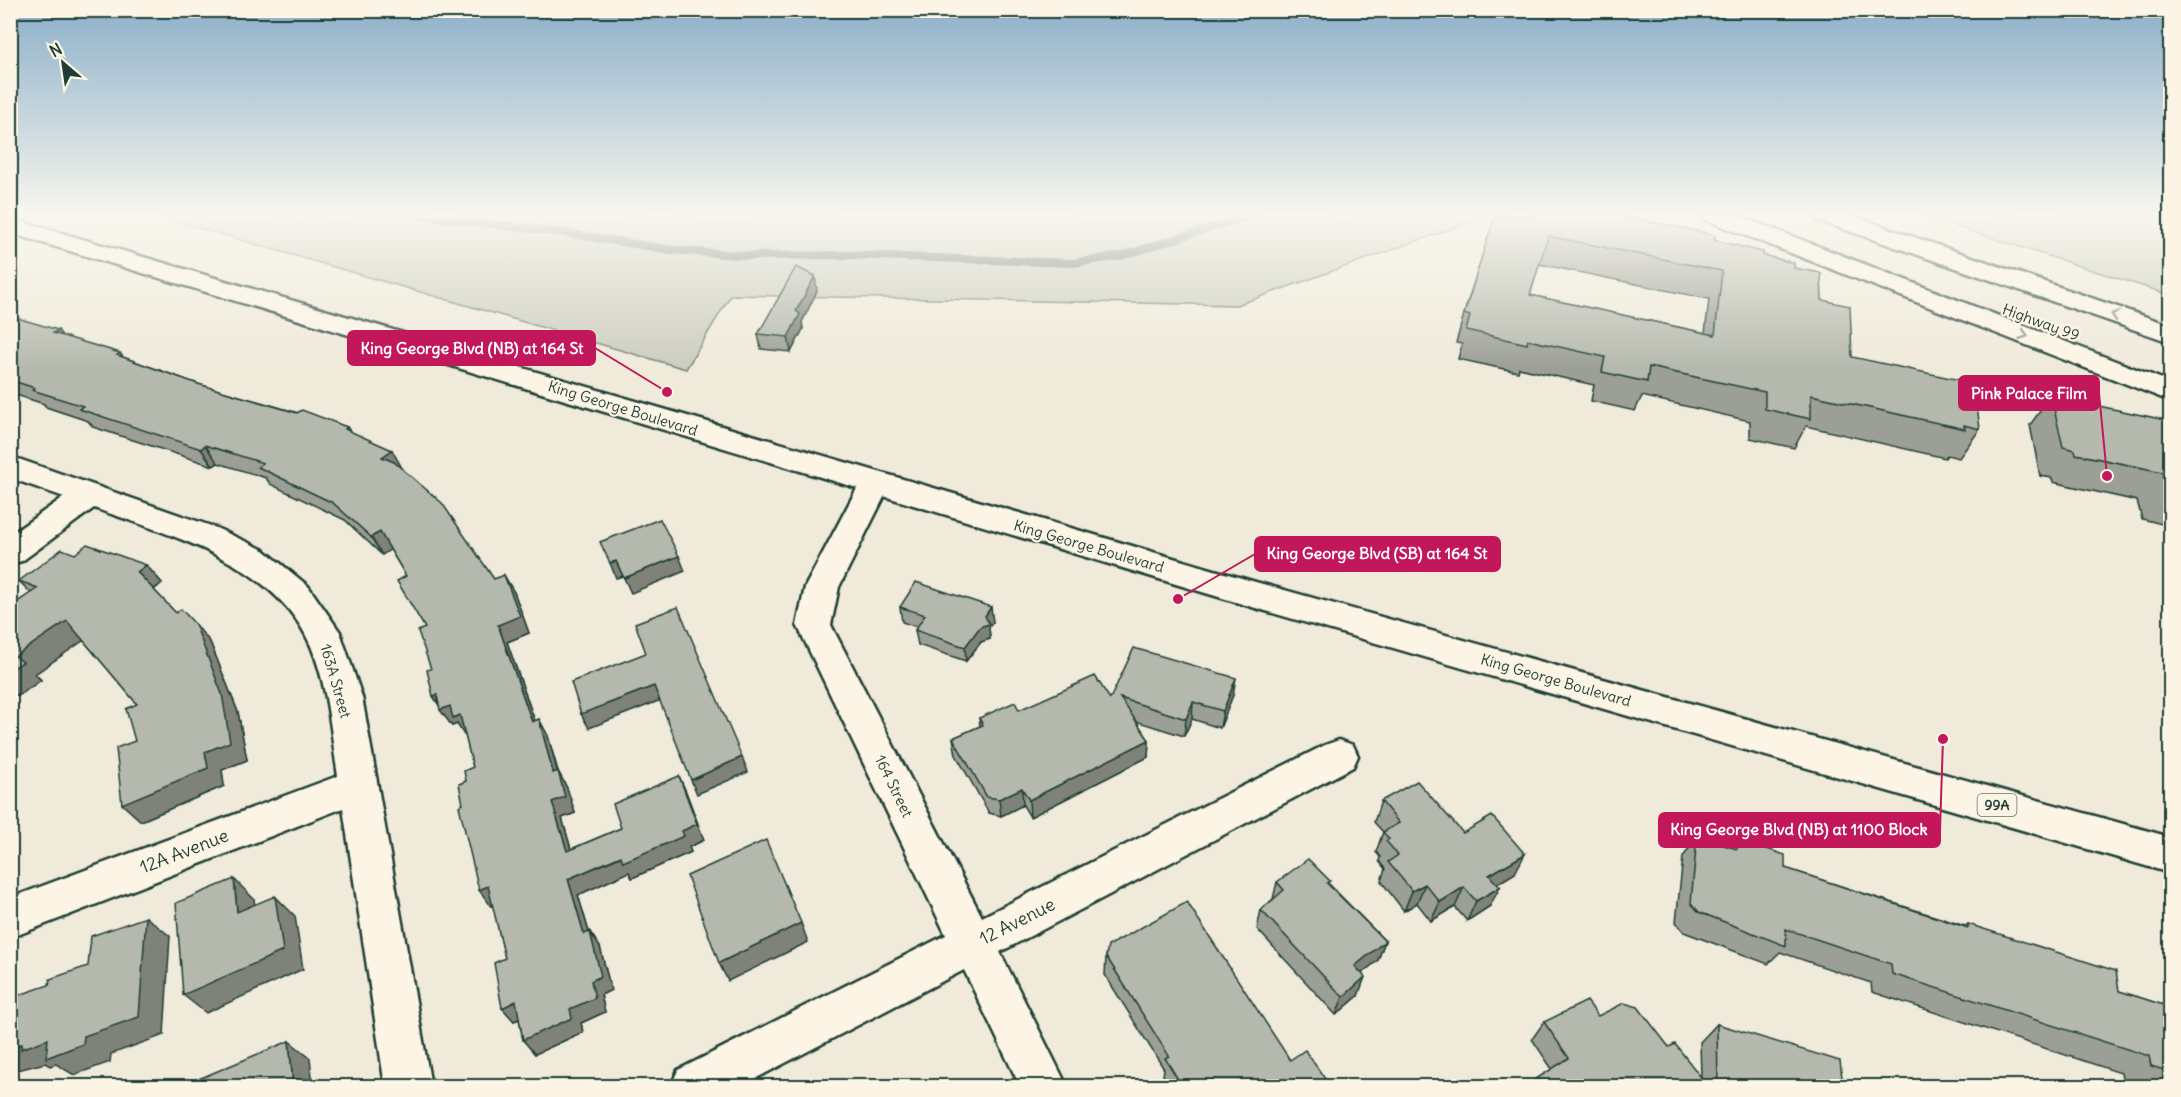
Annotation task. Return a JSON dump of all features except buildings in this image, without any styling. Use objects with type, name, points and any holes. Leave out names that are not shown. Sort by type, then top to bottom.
[{"type":"main road","name":"King George Boulevard","points":[[148,266],[1263,597],[2170,855]]},
{"type":"main road","points":[[1847,266],[2170,392]]},
{"type":"main road","name":"Highway 99","points":[[1885,266],[2170,368]]},
{"type":"main road","name":"Highway 99","points":[[1974,266],[2170,334]]},
{"type":"main road","name":"163A Street","points":[[10,466],[202,535],[252,559],[296,595],[327,642],[344,697],[408,1086]]},
{"type":"main road","name":"164 Street","points":[[876,483],[822,587],[814,625],[1044,1086]]},
{"type":"main road","points":[[10,552],[90,495]]},
{"type":"main road","name":"12 Avenue","points":[[694,1086],[1339,756]]},
{"type":"main road","name":"12A Avenue","points":[[10,918],[358,785]]},
{"type":"shaded area","points":[[331,266],[1346,266],[1237,305],[731,295],[686,369]]},
{"type":"shaded area","points":[[2080,266],[2170,266],[2170,295]]},
{"type":"place","name":"King George Blvd (NB) at 164 St","points":[[667,392]]},
{"type":"place","name":"Pink Palace Film","points":[[2107,476]]},
{"type":"place","name":"King George Blvd (SB) at 164 St","points":[[1178,599]]},
{"type":"place","name":"King George Blvd (NB) at 1100 Block","points":[[1943,739]]}]
